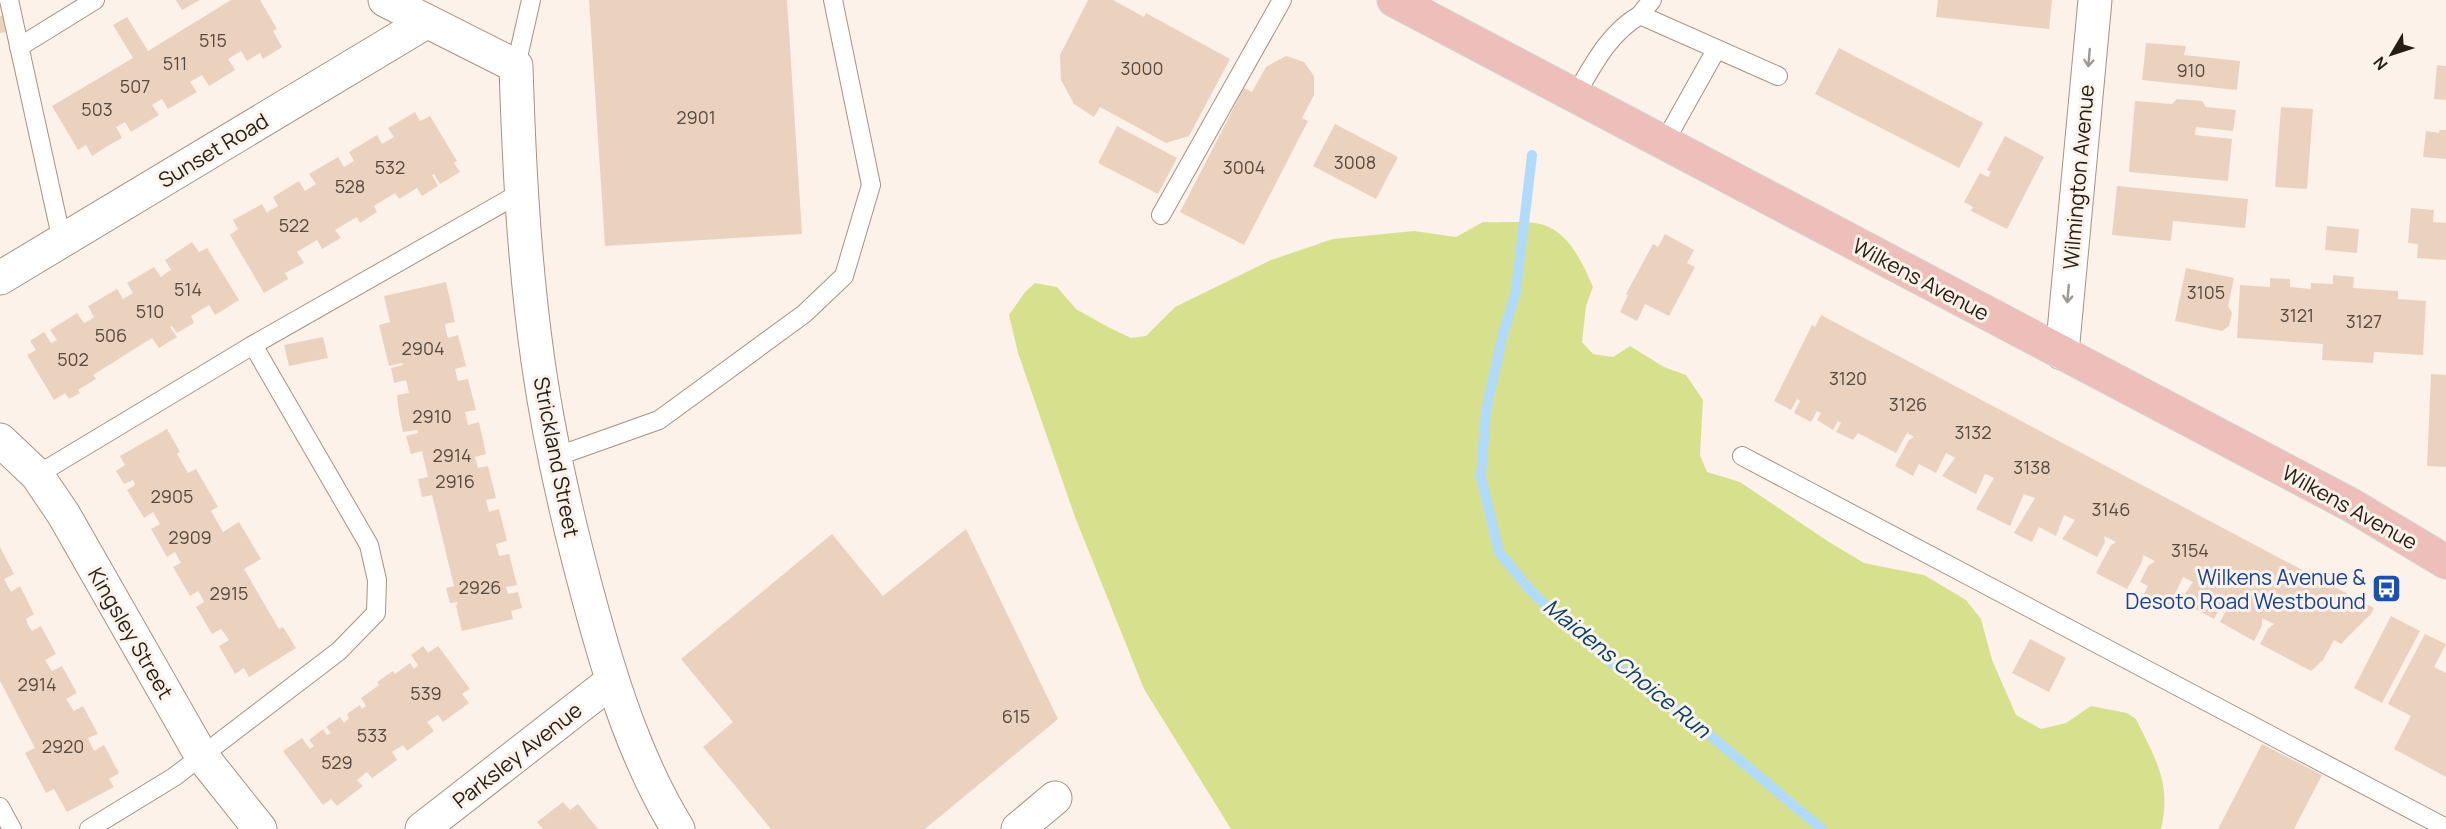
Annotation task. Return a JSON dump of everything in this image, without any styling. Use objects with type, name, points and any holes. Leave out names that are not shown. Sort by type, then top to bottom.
[{"type":"main road","name":"Wilkens Avenue","points":[[1394,0],[2351,505],[2446,562]]},
{"type":"street","points":[[386,0],[516,66]]},
{"type":"street","name":"Wilmington Avenue","points":[[2062,353],[2094,0]]},
{"type":"street","name":"Sunset Road","points":[[0,278],[426,22]]},
{"type":"street","name":"Strickland Street","points":[[516,66],[520,193],[538,360],[572,538],[612,681],[663,804],[678,829]]},
{"type":"street","name":"Kingsley Street","points":[[0,440],[37,476],[64,515],[201,755],[260,829]]},
{"type":"street","name":"Parksley Avenue","points":[[422,829],[612,681]]},
{"type":"street","points":[[1018,829],[1056,798]]},
{"type":"lane","points":[[9,0],[62,241]]},
{"type":"lane","points":[[19,47],[95,0]]},
{"type":"lane","points":[[516,66],[531,0]]},
{"type":"lane","points":[[555,457],[659,420],[804,314],[844,276],[871,185],[832,0]]},
{"type":"lane","points":[[1161,215],[1282,0]]},
{"type":"lane","points":[[1575,96],[1603,49],[1623,25],[1640,15],[1652,0]]},
{"type":"lane","points":[[1640,15],[1778,76]]},
{"type":"lane","points":[[1664,143],[1716,50]]},
{"type":"lane","points":[[37,476],[253,345],[520,193]]},
{"type":"lane","points":[[89,829],[174,777],[339,651],[376,613],[377,580],[369,545],[253,345]]},
{"type":"lane","points":[[1742,456],[2446,828]]},
{"type":"lane","points":[[0,807],[12,829]]},
{"type":"green space","points":[[1483,222],[1538,223],[1561,235],[1580,260],[1593,287],[1586,306],[1582,342],[1593,354],[1613,357],[1630,346],[1664,367],[1686,375],[1703,400],[1700,455],[1707,472],[1740,482],[1864,563],[1924,575],[1966,600],[1981,619],[1992,660],[2016,715],[2041,729],[2066,723],[2091,706],[2127,713],[2136,719],[2160,771],[2163,784],[2164,813],[2161,829],[1231,829],[1144,689],[1075,517],[1018,353],[1009,315],[1025,292],[1035,283],[1057,287],[1076,309],[1131,338],[1146,336],[1175,307],[1271,260],[1333,239],[1414,231],[1456,237]]},
{"type":"building","points":[[176,0],[200,0],[182,10]]},
{"type":"building","points":[[231,0],[260,0],[277,29],[273,31],[282,47],[263,59],[260,53],[247,61],[241,51],[228,59],[235,70],[209,86],[202,75],[190,82],[197,92],[168,109],[162,99],[152,105],[159,115],[131,132],[125,122],[116,127],[122,138],[92,156],[86,145],[78,150],[52,106],[133,58],[113,25],[127,17],[148,51]]},
{"type":"building","points":[[589,0],[787,0],[802,234],[605,246]]},
{"type":"building","points":[[1088,0],[1113,0],[1144,17],[1146,13],[1230,59],[1189,136],[1166,143],[1100,107],[1094,117],[1074,104],[1061,80],[1060,55]]},
{"type":"building","points":[[1938,0],[2052,0],[2049,29],[1936,17]]},
{"type":"building","points":[[3,15],[8,32],[0,33],[0,16]]},
{"type":"building","points":[[2146,43],[2186,46],[2184,55],[2240,61],[2237,90],[2142,80]]},
{"type":"building","points":[[1839,48],[1983,123],[1959,168],[1815,94]]},
{"type":"building","points":[[1286,56],[1304,62],[1314,76],[1314,95],[1302,118],[1308,121],[1244,245],[1180,212],[1244,88],[1252,92],[1266,67]]},
{"type":"building","points":[[2437,65],[2446,66],[2446,100],[2434,99]]},
{"type":"building","points":[[2177,99],[2202,101],[2206,107],[2236,110],[2233,131],[2196,127],[2195,135],[2232,139],[2228,181],[2129,172],[2135,101],[2172,104]]},
{"type":"building","points":[[2281,107],[2313,109],[2307,189],[2275,187]]},
{"type":"building","points":[[415,112],[420,121],[430,116],[457,161],[454,163],[460,172],[440,184],[434,174],[432,175],[438,186],[422,196],[417,188],[399,199],[395,193],[374,206],[377,212],[360,223],[357,217],[335,230],[341,238],[322,249],[317,240],[297,252],[304,263],[285,273],[288,279],[264,293],[230,235],[238,229],[233,220],[262,204],[267,213],[278,206],[273,197],[299,181],[305,191],[316,184],[309,174],[338,157],[344,167],[354,161],[349,152],[377,135],[382,144],[394,137],[388,128]]},
{"type":"building","points":[[1335,124],[1398,157],[1376,199],[1313,166]]},
{"type":"building","points":[[1117,126],[1177,158],[1158,194],[1098,163]]},
{"type":"building","points":[[2440,130],[2446,130],[2446,159],[2423,157],[2426,131],[2439,133]]},
{"type":"building","points":[[2005,136],[2044,157],[2007,229],[1971,211],[1973,207],[1964,202],[1980,173],[1988,177],[1991,172],[1987,170]]},
{"type":"building","points":[[2117,186],[2248,199],[2245,228],[2173,221],[2171,241],[2112,235]]},
{"type":"building","points":[[2411,208],[2434,210],[2433,222],[2446,223],[2446,260],[2417,258],[2418,244],[2408,243]]},
{"type":"building","points":[[2327,226],[2359,229],[2357,253],[2325,250]]},
{"type":"building","points":[[1665,234],[1694,250],[1687,263],[1695,267],[1669,316],[1645,304],[1637,321],[1620,312],[1628,295],[1626,294],[1653,244],[1658,247]]},
{"type":"building","points":[[192,242],[199,252],[207,248],[239,300],[215,315],[209,305],[191,316],[194,323],[177,333],[172,326],[170,327],[177,337],[159,348],[152,338],[93,375],[96,379],[78,390],[80,393],[69,399],[65,393],[54,400],[27,355],[36,350],[30,341],[44,332],[51,343],[57,340],[50,330],[77,313],[84,323],[90,320],[94,317],[88,306],[117,289],[123,299],[133,293],[127,283],[154,267],[161,277],[171,270],[165,260]]},
{"type":"building","points":[[2186,268],[2234,278],[2228,306],[2232,313],[2229,326],[2222,331],[2175,321]]},
{"type":"building","points":[[2333,275],[2354,277],[2353,288],[2398,291],[2398,299],[2426,301],[2423,355],[2374,352],[2373,363],[2322,360],[2323,344],[2237,338],[2240,285],[2270,287],[2270,278],[2290,279],[2290,287],[2311,289],[2311,283],[2333,284]]},
{"type":"building","points":[[446,282],[455,322],[445,324],[446,331],[448,338],[458,335],[466,366],[455,369],[458,381],[468,379],[476,410],[465,412],[468,425],[479,422],[486,454],[475,457],[478,468],[488,466],[496,498],[486,500],[489,512],[499,509],[507,541],[496,544],[499,556],[509,554],[517,585],[506,587],[508,594],[518,592],[522,608],[511,611],[513,619],[462,631],[456,606],[458,602],[450,603],[446,588],[454,586],[432,495],[422,497],[418,479],[428,477],[422,451],[411,454],[406,436],[418,433],[418,430],[403,432],[397,395],[409,393],[406,380],[394,383],[391,368],[403,365],[402,363],[389,366],[379,325],[390,322],[384,296]]},
{"type":"building","points":[[1821,315],[2374,608],[2371,614],[2341,644],[2334,640],[2323,660],[2311,671],[2260,644],[2268,629],[2274,624],[2262,618],[2262,626],[2254,641],[2220,622],[2228,607],[2234,604],[2228,600],[2221,597],[2222,604],[2214,619],[2180,601],[2193,582],[2183,577],[2169,607],[2153,598],[2151,603],[2142,598],[2148,586],[2140,582],[2148,566],[2155,561],[2143,555],[2142,562],[2127,589],[2096,573],[2111,545],[2116,542],[2104,536],[2105,542],[2097,557],[2062,539],[2075,520],[2064,515],[2056,536],[2039,527],[2032,542],[2014,533],[2035,498],[2024,494],[2010,526],[1976,509],[1994,478],[1985,474],[1976,494],[1942,476],[1955,458],[1946,453],[1936,473],[1919,464],[1913,476],[1895,466],[1909,440],[1914,437],[1907,433],[1896,453],[1858,433],[1853,440],[1836,432],[1841,423],[1838,421],[1833,430],[1817,420],[1821,413],[1817,411],[1811,422],[1794,413],[1800,401],[1797,399],[1791,410],[1774,401],[1812,325],[1815,327]]},
{"type":"building","points":[[323,337],[328,358],[289,366],[284,345]]},
{"type":"building","points":[[2431,374],[2446,375],[2446,467],[2427,466]]},
{"type":"building","points":[[167,429],[180,452],[177,454],[188,473],[196,469],[218,507],[211,511],[223,532],[239,522],[261,559],[244,569],[279,629],[283,627],[296,648],[249,677],[244,668],[235,674],[219,646],[229,640],[221,629],[212,634],[196,607],[204,602],[201,596],[198,591],[190,596],[173,567],[181,563],[175,552],[167,557],[151,529],[160,524],[153,512],[144,518],[127,490],[135,485],[133,480],[124,484],[116,471],[125,465],[120,456]]},
{"type":"building","points":[[966,529],[1058,719],[925,829],[771,829],[703,747],[733,722],[681,659],[832,534],[883,596]]},
{"type":"building","points":[[0,547],[14,574],[4,579],[11,592],[20,586],[34,614],[26,619],[28,625],[32,631],[41,626],[56,654],[45,660],[52,671],[62,666],[77,693],[66,699],[74,711],[83,706],[98,734],[88,738],[94,751],[104,745],[119,773],[109,779],[114,787],[67,812],[54,789],[46,793],[25,753],[35,748],[0,681]]},
{"type":"building","points":[[2391,616],[2420,631],[2382,703],[2354,688]]},
{"type":"building","points":[[2425,634],[2446,644],[2434,667],[2446,673],[2446,777],[2394,749],[2411,716],[2388,704]]},
{"type":"building","points":[[2030,639],[2066,658],[2049,692],[2012,673]]},
{"type":"building","points":[[423,646],[428,653],[438,646],[470,689],[462,694],[469,703],[443,722],[438,715],[427,722],[434,731],[407,751],[403,745],[392,752],[397,760],[372,778],[367,772],[357,780],[363,786],[337,806],[331,799],[323,805],[283,751],[302,738],[310,749],[314,746],[309,740],[323,729],[327,735],[331,733],[326,727],[340,717],[344,723],[349,718],[347,714],[360,705],[362,709],[366,706],[361,698],[379,685],[377,682],[393,671],[395,674],[410,663],[414,669],[418,665],[411,655]]},
{"type":"building","points":[[2262,744],[2322,775],[2294,829],[2218,829]]},
{"type":"building","points":[[563,802],[570,810],[578,804],[598,829],[543,829],[537,822]]},
{"type":"waterway","name":"Maidens Choice Run","points":[[1532,155],[1516,291],[1502,338],[1486,411],[1481,477],[1499,552],[1530,590],[1608,660],[1693,721],[1822,829]]},
{"type":"place","name":"Wilkens Avenue & Desoto Road Westbound","points":[[2387,589]]}]
